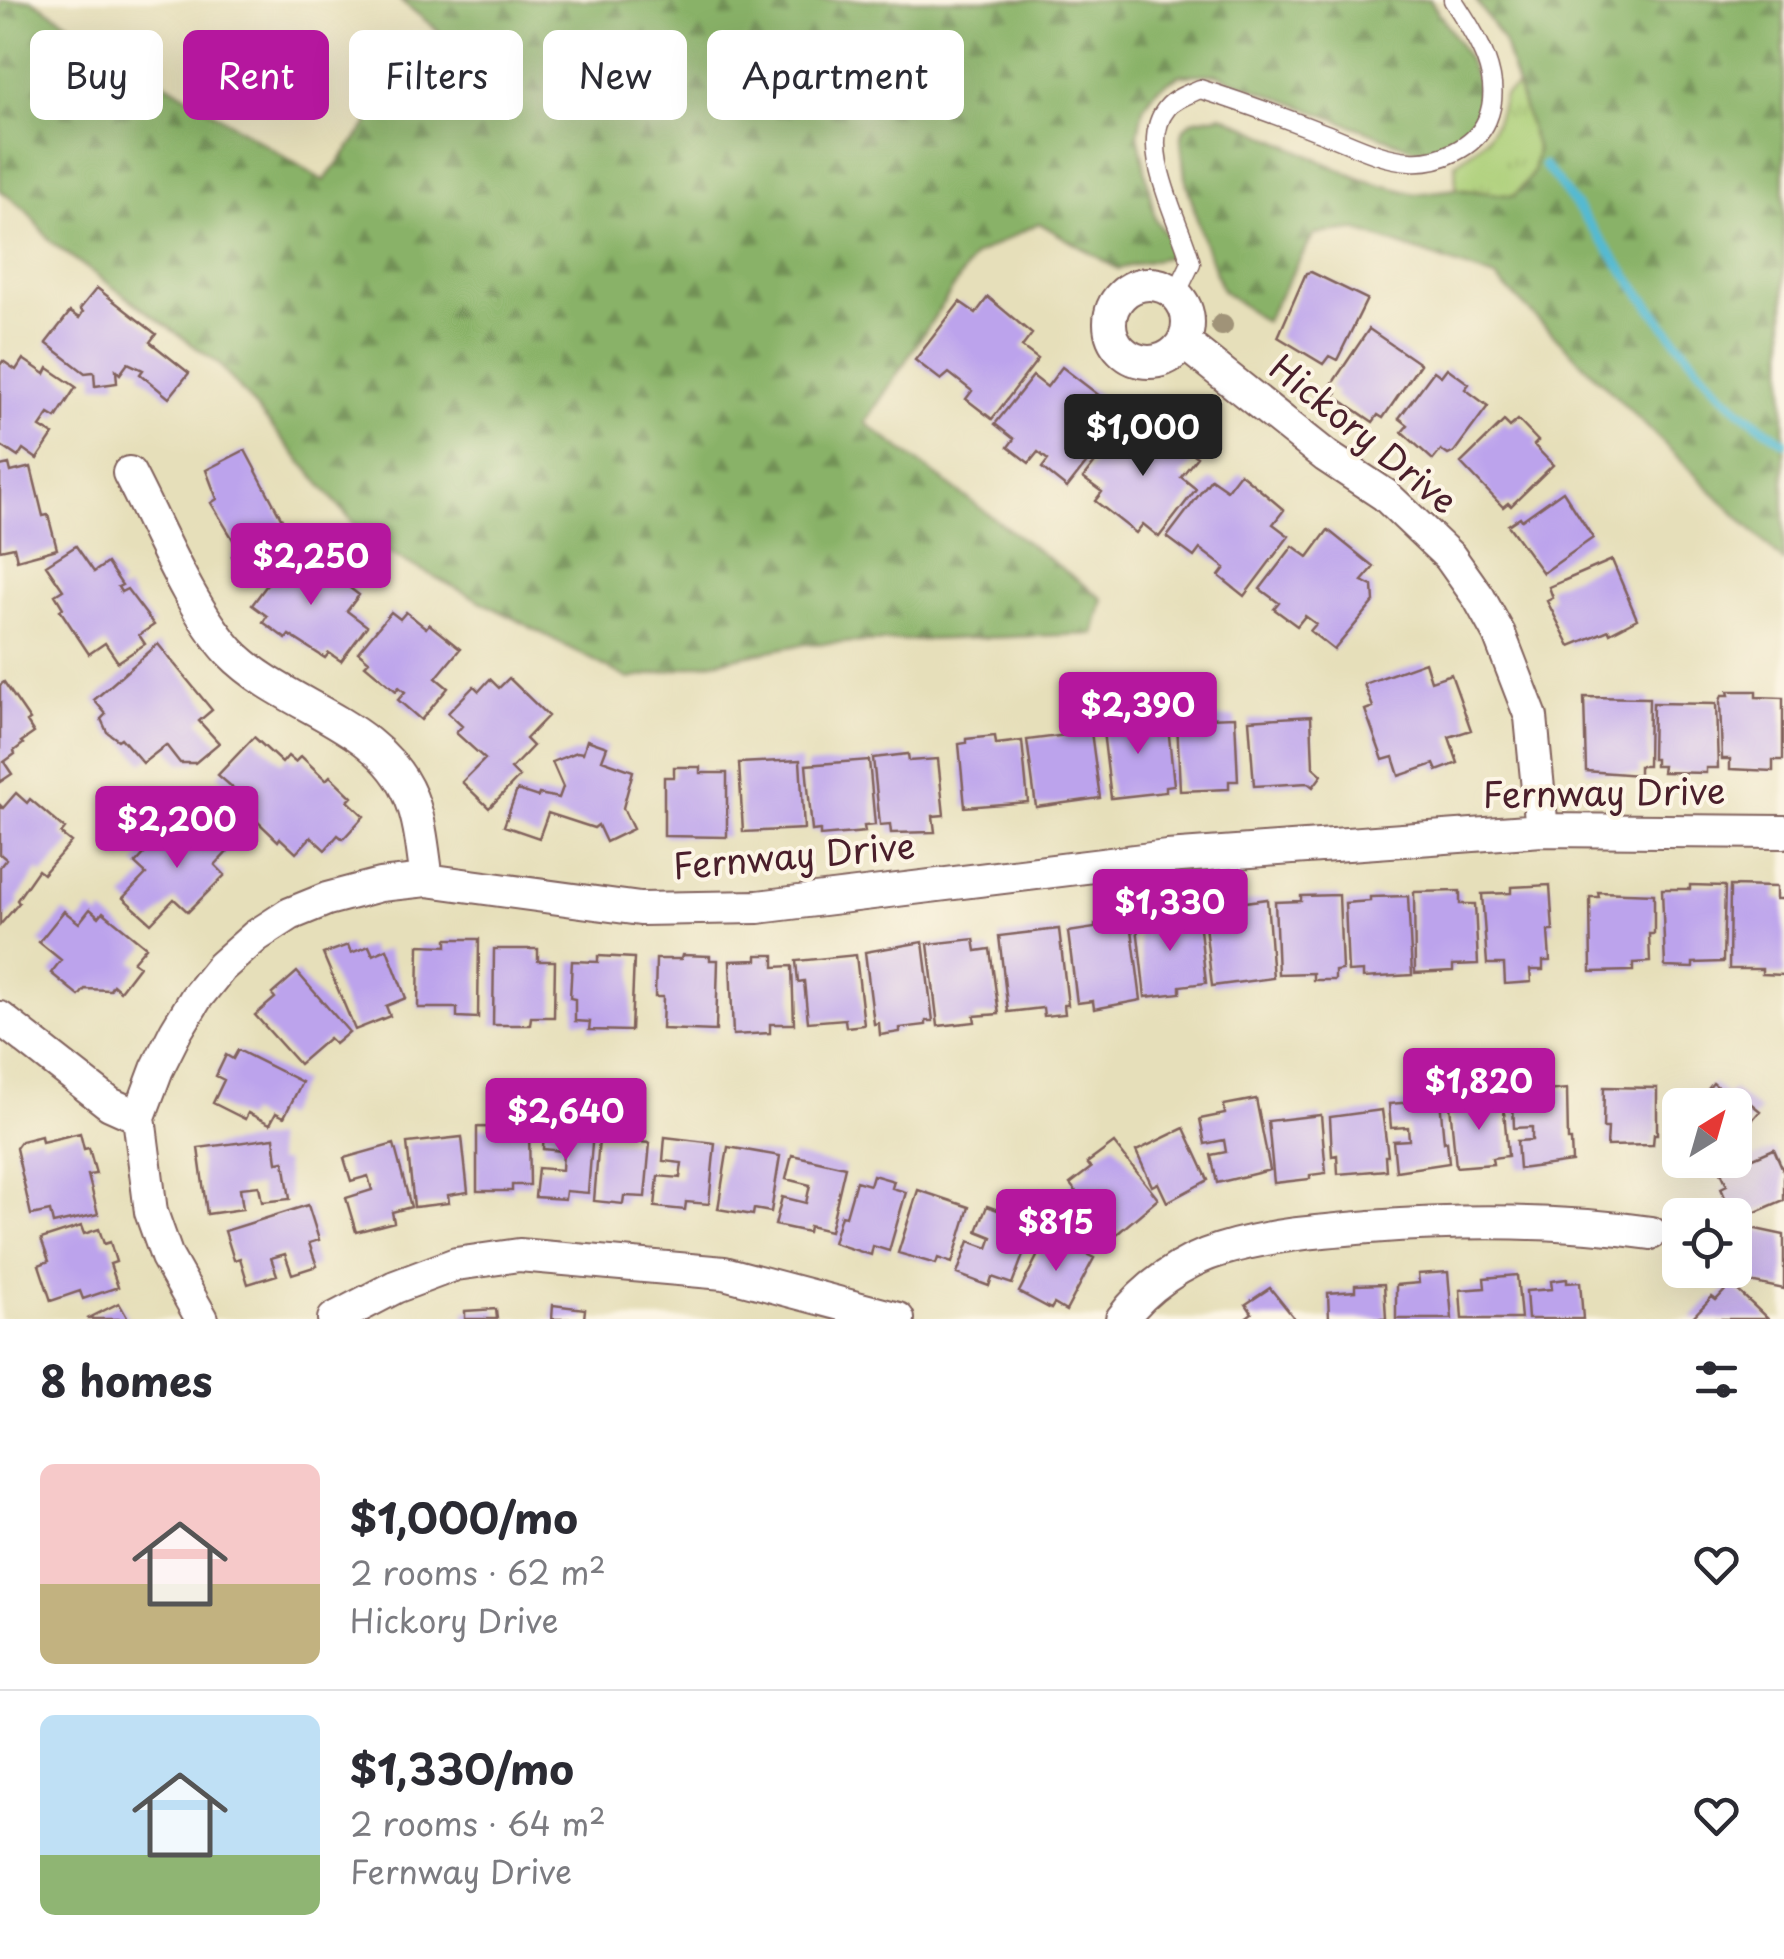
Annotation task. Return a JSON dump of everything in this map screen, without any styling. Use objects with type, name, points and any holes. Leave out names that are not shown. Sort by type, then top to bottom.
[{"type":"street","points":[[1138,285],[1164,287],[1176,294],[1188,317],[1183,342],[1164,358],[1140,360],[1119,346],[1110,323],[1118,300],[1138,285]]},
{"type":"street","name":"Hickory Drive","points":[[1183,342],[1326,456],[1385,495],[1450,557],[1499,634],[1531,717],[1542,830]]},
{"type":"street","points":[[130,473],[205,620],[230,651],[277,690],[365,740],[400,776],[415,814],[427,880]]},
{"type":"street","name":"Fernway Drive","points":[[202,1319],[167,1257],[151,1212],[139,1117],[157,1069],[196,998],[221,967],[256,936],[290,914],[327,899],[380,885],[427,880],[640,909],[758,907],[1168,857],[1542,830],[1784,832]]},
{"type":"street","points":[[0,1018],[110,1104],[139,1117]]},
{"type":"street","points":[[1122,1319],[1136,1299],[1216,1250],[1302,1232],[1439,1222],[1598,1226],[1652,1233]]},
{"type":"street","points":[[334,1319],[396,1286],[456,1264],[519,1255],[724,1273],[898,1319]]},
{"type":"lane","points":[[1176,294],[1191,263],[1182,229],[1166,201],[1154,139],[1166,109],[1180,97],[1200,89],[1373,154],[1412,161],[1445,156],[1472,142],[1492,107],[1492,84],[1478,38],[1453,0]]},
{"type":"green space","points":[[0,0],[32,0],[80,30],[30,30],[30,120],[163,120],[163,81],[183,94],[183,120],[226,120],[324,181],[371,120],[523,120],[523,30],[438,30],[400,0],[1430,0],[1469,62],[1479,96],[1478,113],[1460,139],[1442,147],[1414,149],[1216,74],[1180,75],[1157,89],[1143,108],[1138,134],[1155,219],[1170,241],[1170,256],[1118,269],[1039,223],[974,256],[865,423],[1103,599],[1094,634],[803,644],[629,679],[370,543],[219,364],[51,242],[27,211],[0,190]]},
{"type":"green space","points":[[1476,0],[1784,0],[1784,562],[1496,278],[1356,230],[1314,234],[1265,322],[1222,290],[1185,177],[1181,140],[1184,128],[1192,121],[1222,115],[1360,179],[1415,194],[1456,189],[1514,196],[1533,173],[1537,150],[1503,40]]},
{"type":"green space","points":[[1519,85],[1537,150],[1533,173],[1514,196],[1456,189],[1455,163],[1488,135],[1504,95]]},
{"type":"building","points":[[1306,273],[1367,299],[1337,360],[1329,356],[1323,364],[1278,337]]},
{"type":"building","points":[[97,288],[156,334],[150,342],[189,373],[169,398],[140,374],[143,370],[128,363],[120,374],[116,370],[117,383],[95,386],[94,372],[85,373],[46,343],[70,312],[79,318],[83,312],[80,309]]},
{"type":"building","points":[[988,297],[1032,334],[1022,347],[1038,359],[992,419],[966,399],[972,391],[949,373],[941,380],[915,360],[960,302],[976,313]]},
{"type":"building","points":[[1369,329],[1420,364],[1383,418],[1378,415],[1373,422],[1335,396],[1337,392],[1330,387]]},
{"type":"building","points":[[23,359],[45,374],[48,368],[76,387],[56,418],[49,414],[40,427],[53,435],[37,459],[23,449],[18,457],[0,445],[0,365],[3,361],[16,370]]},
{"type":"building","points":[[1062,367],[1109,403],[1098,417],[1113,429],[1067,488],[1042,468],[1048,460],[1038,452],[1029,463],[1008,447],[1014,439],[995,424],[1033,376],[1047,387]]},
{"type":"building","points":[[1447,368],[1469,384],[1465,389],[1488,406],[1454,452],[1448,455],[1441,450],[1433,460],[1402,432],[1408,425],[1399,418],[1434,371],[1441,376]]},
{"type":"building","points":[[1518,420],[1553,465],[1511,506],[1508,503],[1503,507],[1461,463],[1504,421],[1510,427]]},
{"type":"building","points":[[1149,422],[1197,457],[1181,477],[1196,489],[1159,537],[1143,524],[1136,533],[1095,501],[1102,492],[1083,478],[1114,438],[1123,431],[1135,440]]},
{"type":"building","points":[[245,450],[288,531],[284,534],[291,546],[242,575],[232,556],[240,551],[211,503],[217,499],[206,470]]},
{"type":"building","points":[[9,464],[11,472],[31,467],[43,516],[48,515],[57,549],[17,560],[14,547],[0,550],[0,466]]},
{"type":"building","points":[[1240,473],[1284,510],[1273,524],[1289,536],[1244,596],[1219,576],[1225,568],[1200,549],[1194,557],[1167,537],[1211,479],[1227,490]]},
{"type":"building","points":[[1563,491],[1593,538],[1543,573],[1508,525],[1520,517],[1522,520]]},
{"type":"building","points":[[1328,530],[1374,567],[1362,581],[1373,586],[1374,602],[1334,650],[1310,631],[1316,624],[1305,616],[1297,626],[1274,609],[1279,603],[1260,589],[1293,546],[1308,557]]},
{"type":"building","points":[[76,546],[94,572],[107,563],[122,585],[118,587],[121,592],[127,589],[154,625],[139,635],[145,644],[118,662],[105,643],[89,654],[60,610],[63,608],[55,595],[63,590],[46,565]]},
{"type":"building","points":[[306,554],[359,595],[347,611],[367,626],[341,661],[329,653],[325,658],[289,635],[286,639],[263,622],[267,616],[252,605],[284,562],[294,570]]},
{"type":"building","points":[[1612,560],[1637,619],[1570,646],[1547,601],[1553,598],[1549,587]]},
{"type":"building","points":[[391,612],[400,619],[406,612],[426,628],[429,624],[460,649],[436,678],[448,688],[421,720],[398,700],[405,692],[399,687],[396,691],[365,665],[369,661],[358,652]]},
{"type":"building","points":[[158,644],[212,710],[199,721],[219,743],[195,763],[180,763],[166,745],[143,763],[121,738],[118,740],[107,732],[101,719],[106,714],[94,700]]},
{"type":"building","points":[[1425,662],[1431,681],[1451,674],[1471,730],[1449,737],[1458,763],[1437,771],[1434,764],[1399,776],[1393,757],[1383,760],[1365,710],[1373,707],[1364,684]]},
{"type":"building","points":[[509,678],[548,716],[526,739],[533,746],[511,769],[519,777],[489,808],[462,782],[485,759],[456,733],[462,726],[448,713],[474,686],[479,691],[490,679],[499,688]]},
{"type":"building","points":[[4,682],[30,720],[27,722],[34,733],[4,762],[12,774],[0,782],[0,685]]},
{"type":"building","points":[[1728,691],[1756,691],[1756,697],[1783,698],[1783,760],[1773,760],[1773,771],[1730,769],[1730,759],[1722,759],[1720,701],[1722,695],[1729,695]]},
{"type":"building","points":[[1584,697],[1649,698],[1648,766],[1639,766],[1639,775],[1586,771]]},
{"type":"building","points":[[1653,703],[1716,704],[1718,768],[1706,768],[1706,773],[1662,772],[1663,766],[1655,766]]},
{"type":"building","points":[[1167,716],[1174,785],[1166,786],[1166,792],[1111,798],[1102,723]]},
{"type":"building","points":[[1311,716],[1313,767],[1322,775],[1313,787],[1308,783],[1254,786],[1249,720]]},
{"type":"building","points":[[1235,717],[1238,781],[1229,781],[1229,789],[1180,791],[1177,719]]},
{"type":"building","points":[[1091,732],[1100,798],[1036,807],[1027,740]]},
{"type":"building","points":[[995,736],[996,744],[1022,741],[1028,802],[965,807],[959,744],[966,743],[966,739]]},
{"type":"building","points":[[254,737],[282,763],[288,756],[295,762],[301,756],[326,780],[330,776],[352,797],[348,801],[364,816],[343,839],[338,835],[325,850],[311,837],[296,853],[280,838],[278,841],[235,800],[240,794],[218,775]]},
{"type":"building","points":[[587,740],[607,747],[602,760],[633,771],[623,808],[633,829],[606,842],[598,825],[594,828],[548,813],[539,838],[504,826],[517,790],[559,798],[563,787],[552,762],[583,753]]},
{"type":"building","points":[[908,754],[909,761],[938,759],[944,815],[933,816],[935,832],[891,833],[890,824],[880,825],[873,758]]},
{"type":"building","points":[[800,760],[804,829],[743,832],[739,763]]},
{"type":"building","points":[[869,760],[875,825],[864,826],[865,832],[820,836],[820,830],[812,831],[806,765]]},
{"type":"building","points":[[674,767],[700,767],[700,773],[727,773],[727,837],[664,836],[664,777],[674,777]]},
{"type":"building","points":[[16,793],[27,803],[30,799],[65,829],[61,834],[71,842],[43,874],[38,870],[17,900],[19,903],[0,925],[0,867],[6,859],[0,854],[0,805],[3,808]]},
{"type":"building","points":[[196,820],[229,850],[215,865],[225,875],[188,912],[174,899],[151,923],[123,898],[146,874],[135,864],[173,823],[184,833]]},
{"type":"building","points":[[1550,885],[1550,961],[1543,961],[1543,970],[1530,970],[1531,982],[1505,984],[1504,964],[1487,964],[1482,894],[1511,893],[1511,887]]},
{"type":"building","points":[[1690,885],[1725,886],[1723,962],[1693,963],[1693,968],[1665,967],[1662,889],[1690,889]]},
{"type":"building","points":[[1730,886],[1776,887],[1776,899],[1784,899],[1784,975],[1762,974],[1762,969],[1729,969]]},
{"type":"building","points":[[1460,891],[1460,904],[1475,904],[1478,964],[1453,965],[1453,971],[1415,973],[1414,892]]},
{"type":"building","points":[[1598,892],[1654,894],[1650,962],[1633,963],[1633,971],[1591,972],[1590,897],[1599,897]]},
{"type":"building","points":[[1339,895],[1342,970],[1335,971],[1335,980],[1313,980],[1313,973],[1278,974],[1275,902],[1301,901],[1301,896]]},
{"type":"building","points":[[1408,896],[1412,975],[1363,978],[1363,971],[1348,972],[1345,903],[1370,901],[1370,897]]},
{"type":"building","points":[[1267,899],[1273,978],[1212,986],[1203,908]]},
{"type":"building","points":[[90,909],[99,917],[103,912],[146,947],[133,962],[139,966],[120,991],[113,985],[110,990],[85,989],[79,996],[51,973],[61,960],[39,942],[64,911],[79,923]]},
{"type":"building","points":[[1171,913],[1172,923],[1199,920],[1206,983],[1180,986],[1180,993],[1145,997],[1136,918]]},
{"type":"building","points":[[1130,914],[1141,1000],[1094,1009],[1093,1001],[1077,1003],[1068,932],[1095,928],[1095,924],[1112,922],[1111,917]]},
{"type":"building","points":[[1059,929],[1068,1005],[1064,1005],[1065,1014],[1044,1016],[1043,1008],[1008,1012],[999,936]]},
{"type":"building","points":[[447,939],[479,939],[478,1018],[457,1017],[457,1008],[418,1008],[419,945],[447,946]]},
{"type":"building","points":[[974,939],[976,951],[990,949],[999,1014],[974,1016],[975,1022],[938,1026],[928,944]]},
{"type":"building","points":[[923,942],[933,1021],[880,1035],[879,1023],[874,1024],[865,952]]},
{"type":"building","points":[[348,945],[351,953],[369,946],[373,955],[387,949],[406,998],[386,1006],[390,1016],[355,1030],[323,954]]},
{"type":"building","points":[[494,949],[538,949],[538,961],[555,961],[554,1017],[531,1017],[530,1025],[493,1025]]},
{"type":"building","points":[[682,955],[718,960],[716,1031],[662,1029],[663,997],[655,997],[656,959],[681,959]]},
{"type":"building","points":[[757,955],[774,955],[774,967],[792,966],[794,1024],[770,1024],[770,1033],[733,1035],[730,961],[757,960]]},
{"type":"building","points":[[856,955],[864,1025],[846,1027],[845,1019],[808,1022],[804,981],[798,982],[796,961]]},
{"type":"building","points":[[598,956],[634,958],[631,1031],[589,1030],[590,1022],[575,1021],[575,999],[570,998],[572,961],[598,962]]},
{"type":"building","points":[[297,972],[349,1032],[335,1044],[329,1038],[299,1064],[255,1015]]},
{"type":"building","points":[[238,1050],[302,1082],[284,1117],[276,1113],[270,1124],[248,1113],[245,1119],[213,1103],[224,1080],[216,1076],[226,1055],[233,1059]]},
{"type":"building","points":[[1604,1087],[1657,1088],[1657,1134],[1653,1145],[1607,1146],[1608,1128],[1603,1128]]},
{"type":"building","points":[[1567,1089],[1572,1162],[1519,1169],[1517,1141],[1532,1140],[1532,1127],[1514,1128],[1513,1103],[1534,1101],[1533,1092]]},
{"type":"building","points":[[1256,1099],[1270,1170],[1217,1183],[1211,1155],[1226,1152],[1224,1140],[1205,1144],[1200,1119],[1225,1114],[1224,1105]]},
{"type":"building","points":[[1440,1100],[1449,1163],[1396,1171],[1393,1141],[1409,1140],[1408,1127],[1391,1128],[1389,1104]]},
{"type":"building","points":[[1503,1100],[1508,1156],[1492,1158],[1493,1164],[1456,1167],[1450,1105]]},
{"type":"building","points":[[1752,1104],[1760,1111],[1752,1120]]},
{"type":"building","points":[[1382,1110],[1386,1170],[1338,1174],[1337,1155],[1332,1156],[1330,1117]]},
{"type":"building","points":[[1321,1115],[1326,1173],[1274,1183],[1268,1121]]},
{"type":"building","points":[[477,1127],[529,1128],[530,1185],[512,1185],[512,1191],[477,1191]]},
{"type":"building","points":[[544,1127],[593,1131],[588,1193],[566,1191],[565,1199],[535,1197],[538,1168],[562,1170],[563,1151],[543,1149]]},
{"type":"building","points":[[1184,1128],[1208,1180],[1167,1202],[1158,1183],[1152,1186],[1136,1151]]},
{"type":"building","points":[[80,1133],[96,1174],[88,1175],[98,1214],[53,1224],[50,1211],[31,1215],[16,1148],[21,1141],[41,1136],[42,1142]]},
{"type":"building","points":[[462,1137],[468,1192],[448,1195],[449,1203],[414,1207],[407,1143]]},
{"type":"building","points":[[665,1137],[715,1143],[709,1204],[686,1202],[685,1210],[655,1207],[658,1176],[680,1178],[682,1163],[663,1161]]},
{"type":"building","points":[[274,1138],[277,1162],[284,1161],[290,1199],[262,1202],[259,1186],[240,1188],[243,1209],[207,1214],[198,1148]]},
{"type":"building","points":[[599,1139],[650,1143],[645,1197],[624,1196],[623,1204],[594,1201]]},
{"type":"building","points":[[1114,1143],[1158,1199],[1117,1234],[1099,1211],[1109,1203],[1101,1193],[1086,1204],[1070,1184],[1091,1168],[1087,1163]]},
{"type":"building","points":[[394,1144],[411,1207],[392,1212],[394,1222],[356,1232],[346,1198],[372,1190],[368,1176],[351,1181],[344,1158]]},
{"type":"building","points":[[728,1147],[780,1156],[771,1212],[754,1209],[753,1215],[718,1209]]},
{"type":"building","points":[[1774,1149],[1784,1172],[1784,1200],[1752,1214],[1752,1198],[1725,1198],[1721,1188],[1727,1185],[1724,1178],[1752,1178],[1752,1159]]},
{"type":"building","points":[[792,1155],[845,1167],[830,1231],[809,1226],[808,1232],[775,1225],[782,1197],[806,1203],[810,1185],[786,1179]]},
{"type":"building","points":[[873,1175],[894,1181],[892,1188],[906,1192],[889,1251],[873,1246],[871,1255],[833,1243],[856,1181],[870,1185]]},
{"type":"building","points":[[918,1190],[969,1207],[952,1263],[938,1258],[936,1264],[898,1253]]},
{"type":"building","points":[[308,1205],[319,1240],[309,1243],[317,1266],[292,1274],[285,1254],[271,1258],[277,1275],[248,1284],[240,1258],[234,1260],[225,1231]]},
{"type":"building","points":[[987,1206],[1035,1224],[1012,1284],[992,1277],[989,1286],[957,1274],[969,1241],[988,1248],[992,1237],[977,1231]]},
{"type":"building","points":[[81,1226],[84,1234],[99,1229],[104,1244],[110,1242],[116,1262],[110,1264],[118,1287],[83,1299],[80,1291],[51,1301],[39,1265],[49,1261],[41,1239]]},
{"type":"building","points":[[1752,1228],[1784,1235],[1784,1289],[1752,1282]]},
{"type":"building","points":[[1048,1235],[1094,1258],[1066,1311],[1054,1304],[1051,1309],[1019,1292]]},
{"type":"building","points":[[1448,1272],[1452,1319],[1396,1319],[1396,1285],[1419,1283],[1418,1274]]},
{"type":"building","points":[[1517,1275],[1521,1319],[1462,1319],[1460,1290],[1485,1288],[1484,1278]]},
{"type":"building","points":[[1567,1279],[1567,1283],[1580,1282],[1583,1319],[1528,1319],[1526,1291],[1552,1289],[1551,1281]]},
{"type":"building","points":[[1384,1284],[1386,1319],[1329,1319],[1328,1293],[1355,1291],[1355,1285]]},
{"type":"building","points":[[1270,1288],[1295,1319],[1244,1319],[1252,1313],[1246,1304]]},
{"type":"building","points":[[1727,1288],[1735,1288],[1768,1319],[1691,1319],[1712,1297],[1716,1300]]},
{"type":"building","points":[[119,1303],[128,1319],[87,1319]]},
{"type":"building","points":[[553,1305],[585,1309],[584,1319],[552,1319]]},
{"type":"building","points":[[496,1309],[497,1319],[465,1319],[465,1311]]},
{"type":"waterway","points":[[1544,165],[1695,363],[1733,404],[1784,442]]}]
